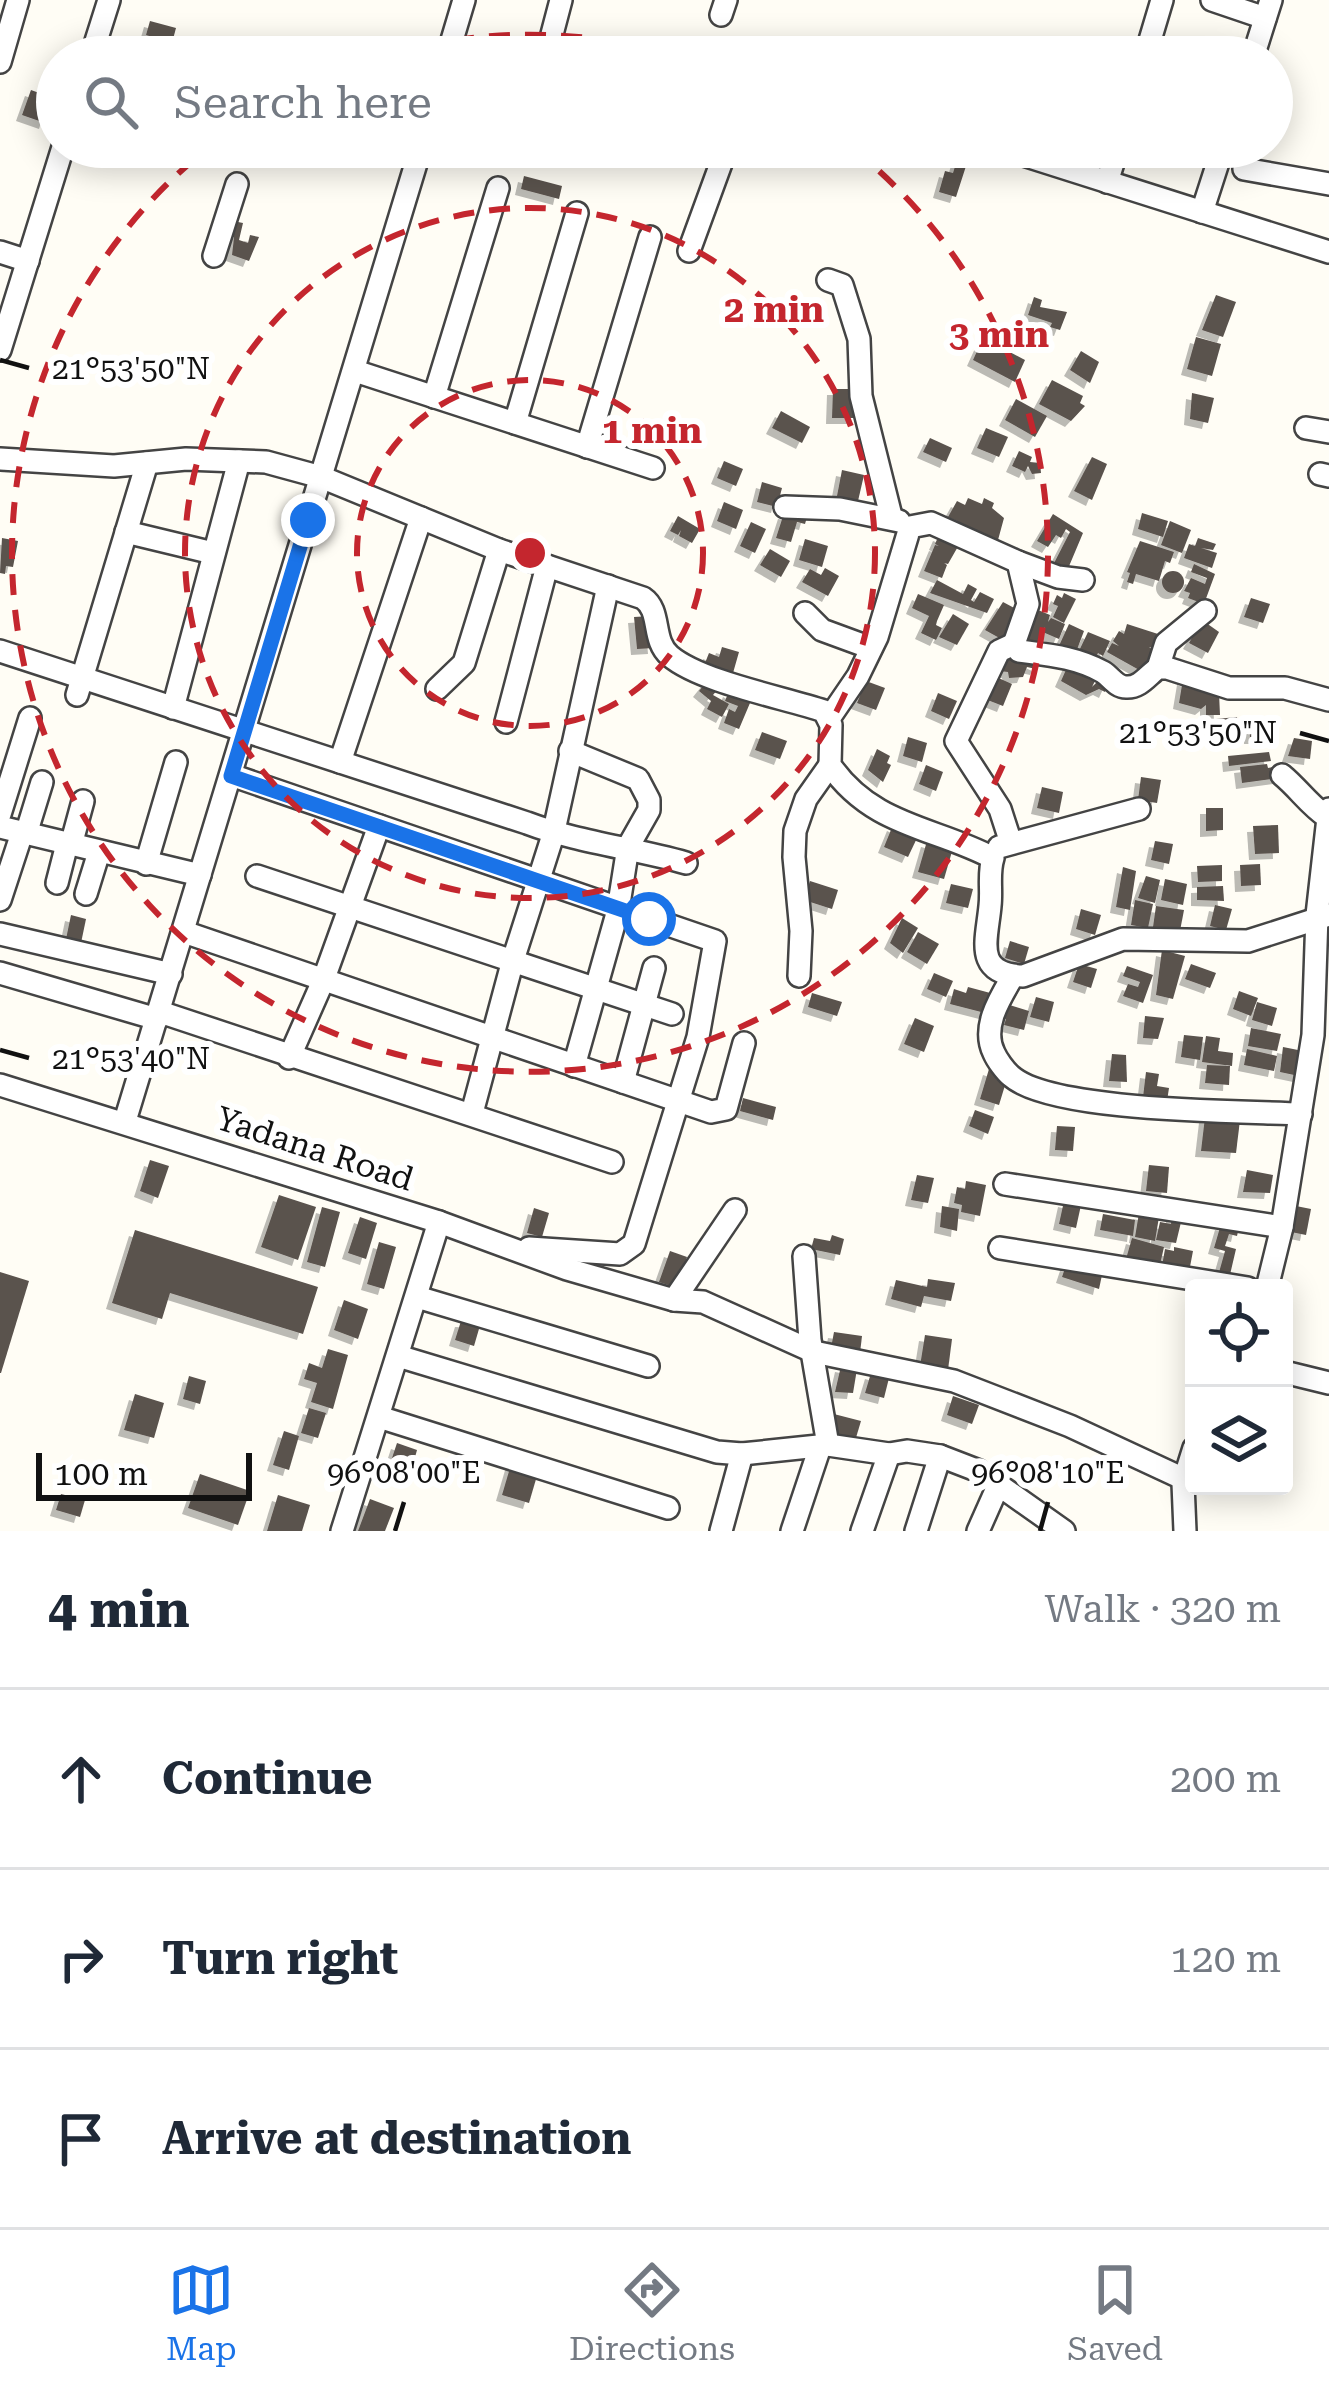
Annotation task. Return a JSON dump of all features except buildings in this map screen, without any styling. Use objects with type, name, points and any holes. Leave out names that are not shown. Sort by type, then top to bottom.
[{"type":"street","points":[[0,62],[18,0]]},
{"type":"street","points":[[98,36],[109,0]]},
{"type":"street","points":[[453,36],[464,0]]},
{"type":"street","points":[[552,36],[561,0]]},
{"type":"street","points":[[1151,36],[1162,0]]},
{"type":"street","points":[[1212,0],[1268,9]]},
{"type":"street","points":[[0,350],[57,168]]},
{"type":"street","points":[[125,1121],[415,168]]},
{"type":"street","points":[[689,251],[719,168]]},
{"type":"street","points":[[1063,168],[1329,252]]},
{"type":"street","points":[[1107,182],[1111,168]]},
{"type":"street","points":[[1202,212],[1216,168]]},
{"type":"street","points":[[1244,169],[1329,183]]},
{"type":"street","points":[[214,256],[237,184]]},
{"type":"street","points":[[434,397],[499,188]]},
{"type":"street","points":[[514,423],[577,213]]},
{"type":"street","points":[[587,447],[650,237]]},
{"type":"street","points":[[0,253],[28,261]]},
{"type":"street","points":[[799,976],[795,832],[806,799],[830,765],[830,717],[872,648],[893,592],[900,521],[861,396],[859,339],[842,285],[828,280]]},
{"type":"street","points":[[355,371],[652,468]]},
{"type":"street","points":[[1306,428],[1329,432]]},
{"type":"street","points":[[0,459],[114,466],[239,460],[266,462],[321,478],[499,550],[624,592],[653,608],[656,633],[666,653],[692,670],[830,717]]},
{"type":"street","points":[[173,709],[239,460]]},
{"type":"street","points":[[80,686],[147,463]]},
{"type":"street","points":[[785,507],[931,523],[1018,562],[1058,577],[1083,580]]},
{"type":"street","points":[[340,762],[422,518]]},
{"type":"street","points":[[126,532],[213,553]]},
{"type":"street","points":[[437,689],[464,663],[499,550]]},
{"type":"street","points":[[1011,843],[1000,809],[956,741],[999,651],[1014,644],[1028,604],[1018,562]]},
{"type":"street","points":[[506,722],[547,566]]},
{"type":"street","points":[[472,1113],[553,835],[570,752],[624,592]]},
{"type":"street","points":[[1014,644],[1019,651],[1081,661],[1128,688],[1142,683],[1158,668],[1166,643],[1205,611]]},
{"type":"street","points":[[805,614],[822,630],[872,648]]},
{"type":"street","points":[[0,650],[80,686],[244,730],[553,835],[628,847],[686,863]]},
{"type":"street","points":[[1158,668],[1229,688],[1285,688],[1329,700]]},
{"type":"street","points":[[0,814],[30,718]]},
{"type":"street","points":[[570,752],[638,778],[645,787],[649,810],[628,847],[618,910],[574,1066]]},
{"type":"street","points":[[146,864],[176,762]]},
{"type":"street","points":[[830,765],[893,820],[993,858],[986,957],[1013,976],[1124,939],[1248,941],[1323,915]]},
{"type":"street","points":[[1269,1279],[1301,1114],[1317,982],[1328,813],[1309,806],[1301,790],[1282,775]]},
{"type":"street","points":[[231,776],[715,941],[698,1037],[634,1244],[620,1254],[518,1251]]},
{"type":"street","points":[[0,900],[16,831],[42,782]]},
{"type":"street","points":[[57,883],[83,801]]},
{"type":"street","points":[[981,852],[1138,809]]},
{"type":"street","points":[[290,1058],[379,826]]},
{"type":"street","points":[[16,831],[200,875]]},
{"type":"street","points":[[86,894],[99,852]]},
{"type":"street","points":[[257,875],[672,1014]]},
{"type":"street","points":[[184,932],[712,1112],[726,1109],[745,1043]]},
{"type":"street","points":[[0,934],[171,974]]},
{"type":"street","points":[[623,1082],[654,968]]},
{"type":"street","points":[[0,973],[158,1016],[472,1113],[612,1162]]},
{"type":"street","points":[[1013,976],[990,1030],[992,1051],[1012,1078],[1062,1096],[1148,1107],[1301,1114]]},
{"type":"street","name":"Yadana Road","points":[[0,1085],[440,1222],[342,1531]]},
{"type":"street","points":[[1005,1184],[1282,1228]]},
{"type":"street","points":[[674,1300],[735,1210]]},
{"type":"street","points":[[440,1222],[674,1300],[703,1301],[814,1352],[954,1381],[1070,1426],[1184,1479]]},
{"type":"street","points":[[1000,1248],[1192,1279]]},
{"type":"street","points":[[792,1531],[824,1446],[804,1256]]},
{"type":"street","points":[[417,1297],[648,1366]]},
{"type":"street","points":[[398,1356],[659,1437],[742,1454],[824,1446],[940,1456],[979,1471],[1064,1531]]},
{"type":"street","points":[[1293,1374],[1329,1383]]},
{"type":"street","points":[[379,1417],[668,1508]]},
{"type":"street","points":[[721,1531],[742,1454]]},
{"type":"street","points":[[862,1531],[889,1454]]},
{"type":"street","points":[[916,1531],[940,1456]]},
{"type":"street","points":[[1185,1476],[1185,1531]]},
{"type":"street","points":[[978,1531],[998,1486]]},
{"type":"route","points":[[308,520],[231,776],[649,919]]}]
